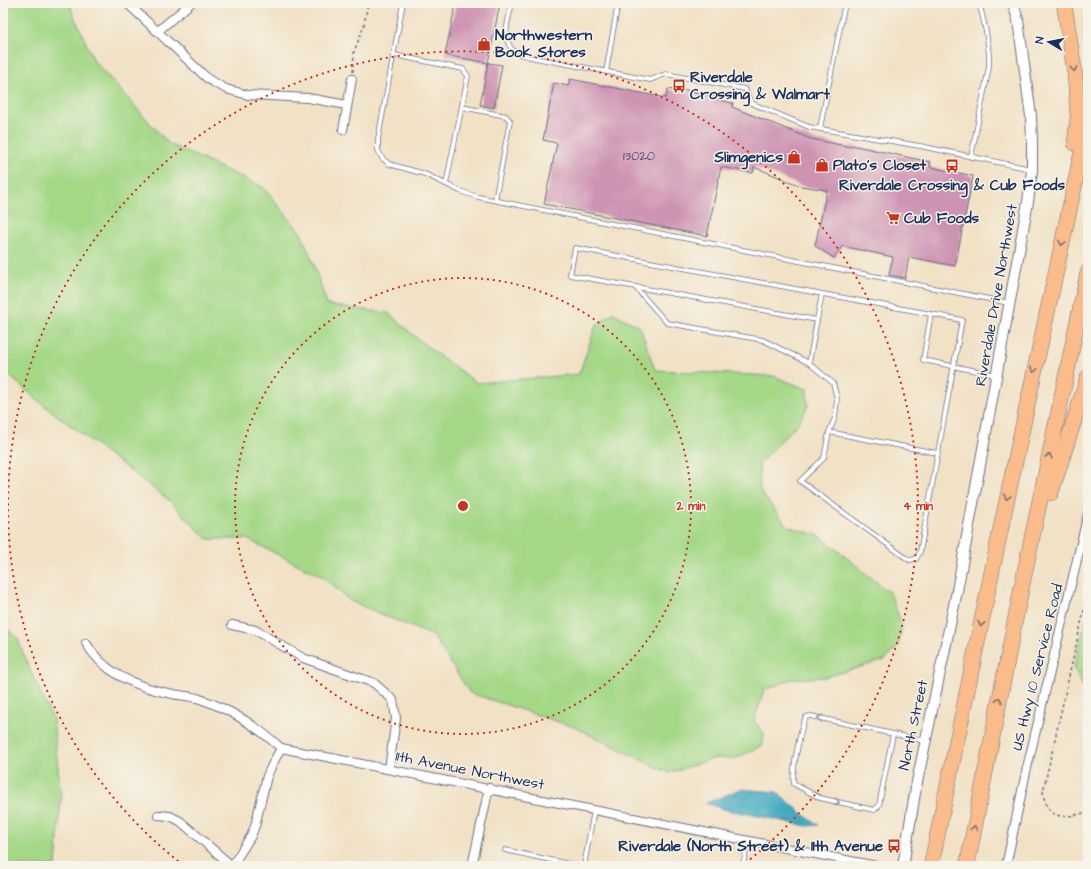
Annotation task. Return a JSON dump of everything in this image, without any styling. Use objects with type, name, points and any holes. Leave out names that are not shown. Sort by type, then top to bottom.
[{"type":"highway","points":[[1064,3],[1074,74],[1078,117],[1066,220]]},
{"type":"highway","points":[[931,866],[1006,502],[1088,123]]},
{"type":"highway","points":[[967,866],[1021,590],[1088,272]]},
{"type":"highway","points":[[1021,590],[1067,438],[1088,377]]},
{"type":"street","points":[[127,3],[208,79],[226,89],[248,95],[308,98],[347,105]]},
{"type":"street","points":[[158,31],[191,3]]},
{"type":"street","name":"Riverdale Drive Northwest","points":[[957,591],[1028,202],[1032,170],[1031,116],[1018,20],[1013,3]]},
{"type":"street","points":[[343,130],[352,79]]},
{"type":"street","name":"US Hwy 10 Service Road","points":[[1006,866],[1026,772],[1088,514]]},
{"type":"street","name":"North Street","points":[[903,866],[925,741],[957,591]]},
{"type":"street","points":[[232,625],[254,630],[304,658],[374,683],[393,700],[396,718],[389,769]]},
{"type":"street","points":[[86,643],[92,652],[108,668],[129,681],[145,688],[199,698],[250,722],[263,731],[282,748],[267,776],[255,826],[251,836],[232,866],[180,822],[170,816],[158,815]]},
{"type":"street","name":"11th Avenue Northwest","points":[[282,748],[594,809],[748,841],[842,863],[876,866]]},
{"type":"street","points":[[472,866],[489,788]]},
{"type":"lane","points":[[403,3],[378,139],[378,150],[382,158],[389,164],[425,174],[460,191],[478,197],[1009,303]]},
{"type":"lane","points":[[512,3],[507,26],[509,45],[515,52],[530,57],[650,80],[666,74],[745,89],[751,103],[809,127],[971,157],[1032,170]]},
{"type":"lane","points":[[606,72],[618,3]]},
{"type":"lane","points":[[820,128],[845,3]]},
{"type":"lane","points":[[971,157],[989,67],[989,51],[985,21],[979,3]]},
{"type":"lane","points":[[394,55],[463,69],[468,76],[446,184]]},
{"type":"lane","points":[[462,107],[506,116],[510,121],[495,200]]},
{"type":"lane","points":[[635,287],[667,323],[763,340],[809,363],[833,383],[837,399],[835,418],[829,432],[824,458],[800,481],[909,560],[916,559],[920,552],[962,320],[575,248],[570,275],[817,320]]},
{"type":"lane","points":[[809,363],[822,294]]},
{"type":"lane","points":[[931,314],[923,360],[996,375]]},
{"type":"lane","points":[[829,432],[938,453]]},
{"type":"lane","points":[[893,734],[879,805],[874,810],[820,798],[794,784],[792,779],[806,717],[811,716],[925,741]]},
{"type":"lane","points":[[584,866],[594,809]]},
{"type":"lane","points":[[743,866],[748,841]]},
{"type":"lane","points":[[505,850],[578,866]]},
{"type":"path","points":[[352,79],[354,52],[364,25],[368,3]]},
{"type":"path","points":[[1088,592],[1043,792],[1045,804],[1048,810],[1056,815],[1066,816],[1088,812]]},
{"type":"green space","points":[[3,3],[70,3],[72,11],[94,61],[169,144],[263,187],[301,233],[313,262],[327,305],[388,313],[425,345],[477,383],[579,374],[596,325],[613,313],[640,327],[655,370],[773,376],[807,389],[808,406],[798,423],[759,464],[760,491],[787,526],[820,536],[890,593],[902,625],[898,646],[885,660],[825,677],[792,679],[764,690],[754,721],[764,733],[763,745],[735,759],[716,758],[669,773],[574,727],[470,693],[433,636],[350,601],[323,577],[247,539],[207,539],[170,501],[37,400],[3,370]]},
{"type":"green space","points":[[1088,611],[1088,695],[1074,667]]},
{"type":"green space","points":[[3,626],[17,637],[32,675],[53,719],[61,797],[56,866],[3,866]]},
{"type":"green space","points":[[1088,755],[1088,792],[1081,786],[1086,757]]},
{"type":"water","points":[[741,789],[777,792],[808,818],[819,825],[807,826],[723,809],[706,803]]},
{"type":"building","points":[[456,3],[500,3],[488,63],[445,55]]},
{"type":"building","points":[[488,63],[502,65],[494,108],[480,105]]},
{"type":"building","points":[[570,79],[666,98],[668,89],[682,92],[686,90],[715,96],[718,100],[733,103],[732,107],[811,139],[851,147],[851,145],[930,162],[930,167],[973,176],[955,266],[909,257],[905,278],[889,275],[893,257],[842,246],[834,258],[815,246],[827,190],[801,186],[754,167],[753,173],[721,167],[707,236],[544,204],[557,143],[543,140],[554,83],[568,86]]},
{"type":"place","name":"Northwestern Book Stores","points":[[484,44]]},
{"type":"place","name":"Riverdale Crossing & Walmart","points":[[679,86]]},
{"type":"place","name":"Slimgenics","points":[[794,157]]},
{"type":"place","name":"Plato's Closet","points":[[822,165]]},
{"type":"place","name":"Riverdale Crossing & Cub Foods","points":[[952,166]]},
{"type":"place","name":"Cub Foods","points":[[893,218]]},
{"type":"place","name":"Riverdale (North Street) & 11th Avenue","points":[[894,846]]}]
